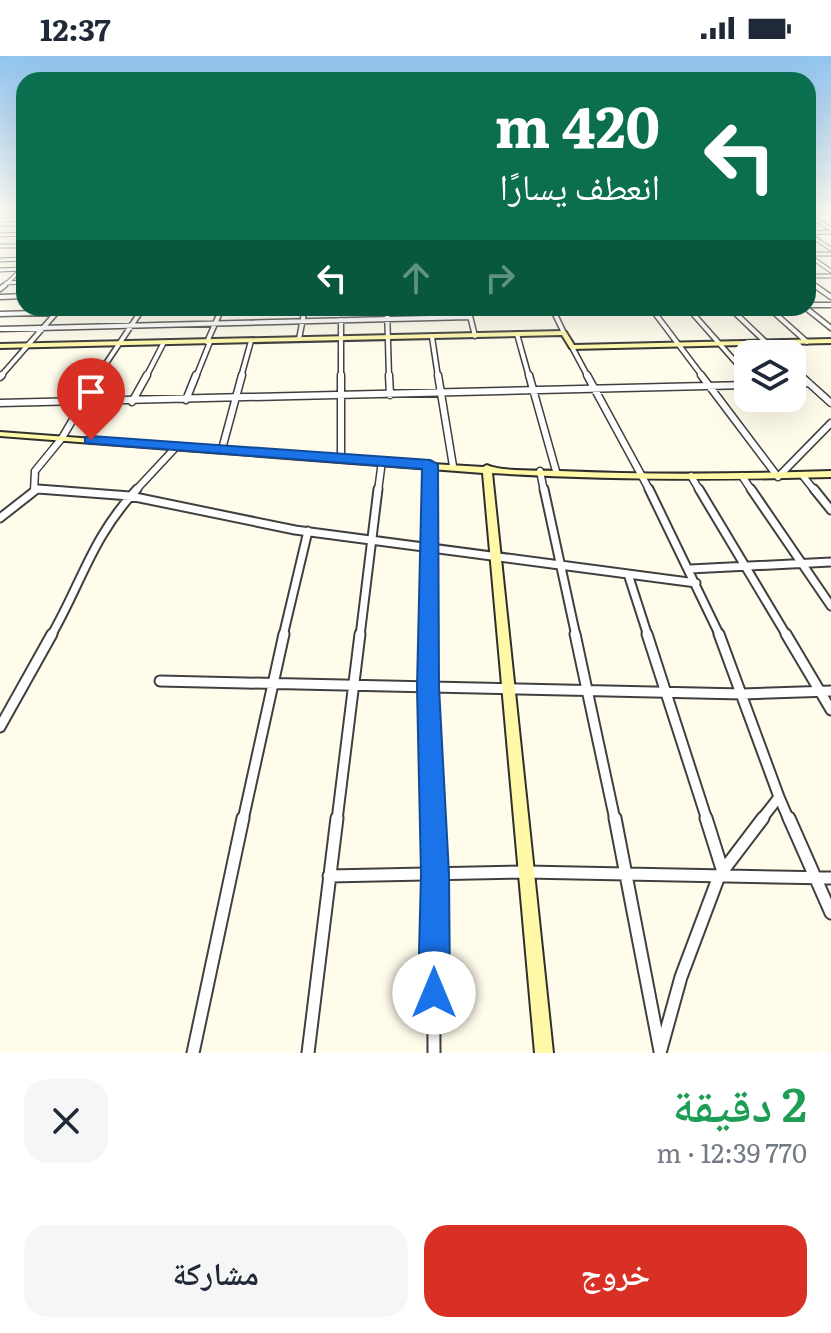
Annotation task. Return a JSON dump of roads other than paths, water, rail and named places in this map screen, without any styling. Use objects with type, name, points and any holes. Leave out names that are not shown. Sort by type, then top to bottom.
[{"type":"street","points":[[0,289],[16,275]]},
{"type":"street","points":[[0,283],[16,282]]},
{"type":"street","points":[[0,377],[53,316]]},
{"type":"street","points":[[37,489],[35,471],[62,438],[80,403],[138,316]]},
{"type":"street","points":[[186,400],[218,316]]},
{"type":"street","points":[[299,339],[304,316]]},
{"type":"street","points":[[556,316],[643,475],[690,569],[763,743],[779,797],[831,913]]},
{"type":"street","points":[[658,316],[778,477]]},
{"type":"street","points":[[695,316],[734,360]]},
{"type":"street","points":[[738,316],[763,340]]},
{"type":"street","points":[[778,316],[807,342],[831,341]]},
{"type":"street","points":[[0,329],[470,317],[475,336]]},
{"type":"street","points":[[387,319],[390,395]]},
{"type":"street","points":[[341,320],[341,458]]},
{"type":"street","points":[[0,346],[564,333]]},
{"type":"street","points":[[517,334],[556,471]]},
{"type":"street","points":[[432,337],[453,466]]},
{"type":"street","points":[[222,449],[251,341]]},
{"type":"street","points":[[572,347],[734,343]]},
{"type":"street","points":[[132,402],[163,344]]},
{"type":"street","points":[[806,380],[831,403]]},
{"type":"street","points":[[0,403],[734,385]]},
{"type":"street","points":[[778,477],[831,423]]},
{"type":"street","points":[[0,434],[540,471],[778,477],[831,474]]},
{"type":"street","points":[[0,727],[78,588],[80,569],[130,496],[177,446]]},
{"type":"street","points":[[308,1053],[351,685],[382,461]]},
{"type":"street","points":[[430,464],[428,687],[435,874],[434,1053]]},
{"type":"street","points":[[487,468],[544,1053]]},
{"type":"street","points":[[540,471],[627,874],[661,1053]]},
{"type":"street","points":[[691,476],[831,710]]},
{"type":"street","points":[[742,476],[831,606]]},
{"type":"street","points":[[803,476],[831,510]]},
{"type":"street","points":[[0,518],[37,489],[130,496],[308,531],[696,583]]},
{"type":"street","points":[[193,1053],[272,683],[308,531]]},
{"type":"street","points":[[690,569],[831,562]]},
{"type":"street","points":[[628,574],[721,874]]},
{"type":"street","points":[[160,681],[742,694],[831,691]]},
{"type":"street","points":[[661,1053],[681,977],[721,874],[779,797]]},
{"type":"street","points":[[329,876],[526,872],[831,878]]}]
